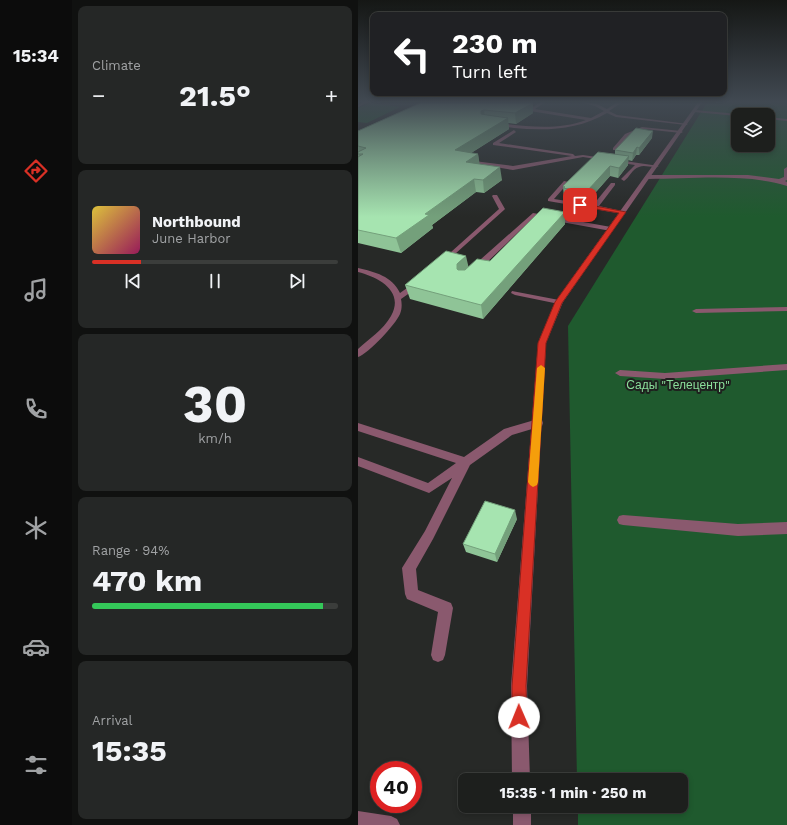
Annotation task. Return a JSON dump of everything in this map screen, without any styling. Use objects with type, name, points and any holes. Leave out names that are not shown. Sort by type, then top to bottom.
[{"type":"street","points":[[501,140],[494,144],[656,166]]},
{"type":"street","points":[[615,149],[623,140]]},
{"type":"street","points":[[521,773],[519,686],[538,423],[542,343],[559,302],[675,140]]},
{"type":"street","points":[[474,162],[513,168],[583,156]]},
{"type":"street","points":[[624,179],[634,167],[640,164]]},
{"type":"street","points":[[780,181],[787,178],[787,170]]},
{"type":"street","points":[[648,177],[748,177],[780,181],[787,184]]},
{"type":"street","points":[[566,182],[550,200],[623,212]]},
{"type":"street","points":[[595,207],[613,184]]},
{"type":"street","points":[[434,269],[502,210],[495,196]]},
{"type":"street","points":[[470,274],[533,215],[610,229]]},
{"type":"street","points":[[358,270],[388,282],[394,288],[398,298],[398,308],[394,318],[384,330],[358,354]]},
{"type":"street","points":[[398,298],[412,289],[423,279]]},
{"type":"street","points":[[515,293],[559,302]]},
{"type":"street","points":[[696,311],[787,309]]},
{"type":"street","points":[[620,373],[665,376],[787,367]]},
{"type":"street","points":[[358,461],[429,488],[508,432],[538,423]]},
{"type":"street","points":[[358,427],[466,462]]},
{"type":"street","points":[[438,655],[446,608],[412,594],[409,568],[466,462]]},
{"type":"street","points":[[622,520],[738,530],[787,528]]},
{"type":"street","points":[[522,813],[522,825]]},
{"type":"street","points":[[358,820],[391,825]]},
{"type":"green space","name":"Сады \"Телецентр\"","points":[[684,140],[731,140],[731,152],[775,152],[775,140],[787,140],[787,825],[578,825],[578,813],[688,813],[688,773],[577,773],[568,326]]},
{"type":"building","points":[[358,140],[472,140],[455,150],[478,154],[466,162],[500,167],[483,180],[474,179],[425,214],[429,215],[396,238],[358,230],[358,157],[363,154],[358,154],[358,152],[366,148],[358,146]]},
{"type":"building","points":[[625,140],[646,140],[639,148],[637,147],[633,153],[615,150]]},
{"type":"building","points":[[598,152],[629,156],[619,168],[610,166],[588,190],[584,192],[563,188],[565,187],[563,186]]},
{"type":"building","points":[[543,208],[565,212],[481,305],[405,285],[446,251],[466,256],[457,264],[458,270],[465,270],[477,259],[490,261]]},
{"type":"building","points":[[485,501],[515,510],[495,554],[463,544]]},
{"type":"slow traffic","points":[[533,482],[541,368]]},
{"type":"route","points":[[519,717],[519,686],[538,423],[542,343],[559,302],[623,212],[580,205]]}]
